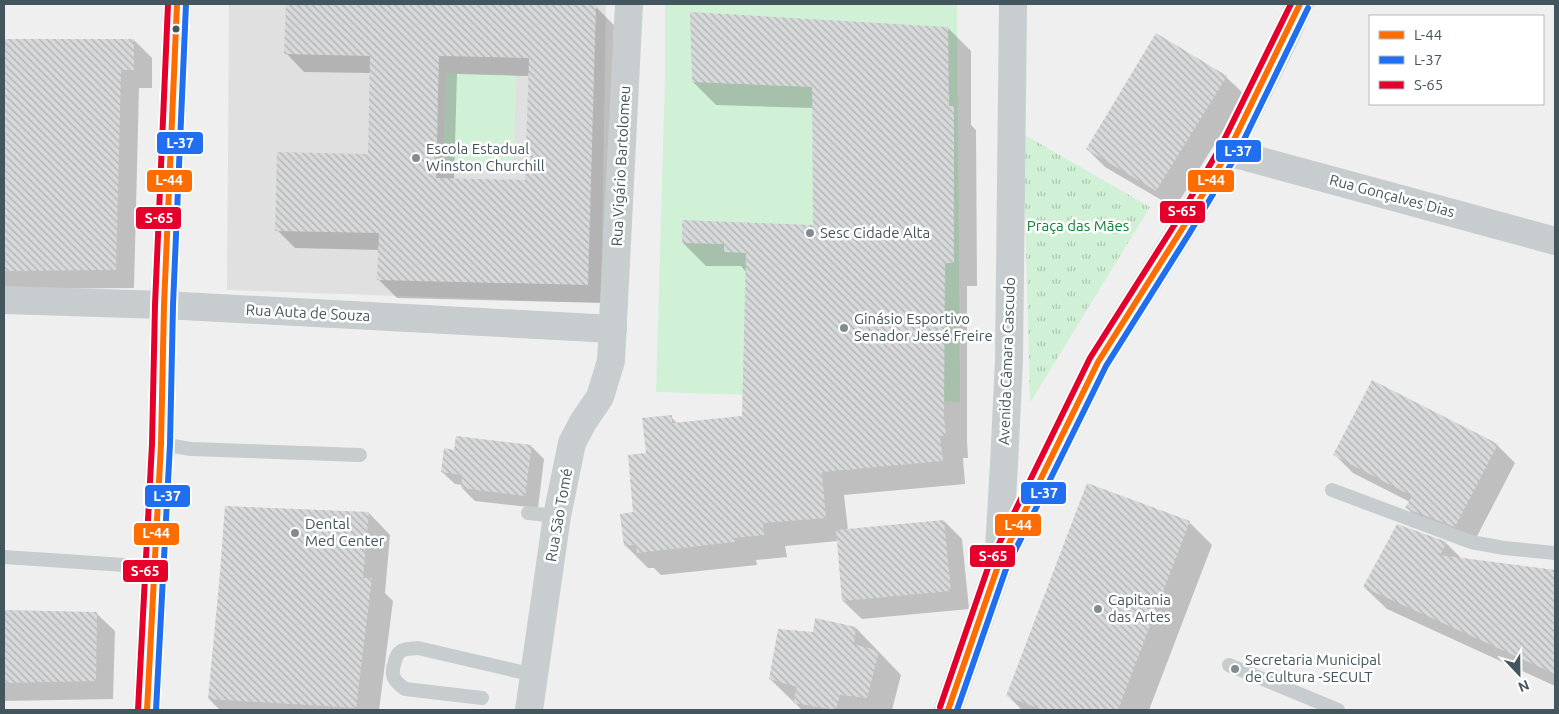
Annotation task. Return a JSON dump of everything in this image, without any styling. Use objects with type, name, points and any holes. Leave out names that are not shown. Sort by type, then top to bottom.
[{"type":"main road","points":[[147,710],[161,444],[164,305],[177,4]]},
{"type":"main road","name":"Rua Vigário Bartolomeu","points":[[613,329],[629,4]]},
{"type":"main road","name":"Avenida Câmara Cascudo","points":[[948,710],[998,566],[1009,360],[1013,4]]},
{"type":"main road","points":[[998,566],[1098,362],[1228,152],[1300,4]]},
{"type":"main road","name":"Rua São Tomé","points":[[534,709],[534,675],[557,516],[572,443],[583,422],[600,397],[611,361],[613,329]]},
{"type":"street","name":"Rua Gonçalves Dias","points":[[1228,152],[1555,241]]},
{"type":"street","name":"Rua Auta de Souza","points":[[4,300],[164,305],[613,329]]},
{"type":"lane","points":[[161,444],[191,449],[360,455]]},
{"type":"lane","points":[[1332,490],[1471,542],[1504,548],[1555,553]]},
{"type":"lane","points":[[528,513],[557,516]]},
{"type":"lane","points":[[4,557],[155,567]]},
{"type":"lane","points":[[482,698],[405,689],[393,676],[392,670],[396,657],[401,651],[418,648],[534,675]]},
{"type":"lane","points":[[1229,665],[1338,710]]},
{"type":"shaded area","name":"Escola Estadual Winston Churchill","points":[[229,4],[606,4],[601,303],[227,290]]},
{"type":"green space","name":"Sesc Cidade Alta","points":[[665,4],[957,4],[960,402],[656,392],[665,75]]},
{"type":"green space","points":[[446,73],[516,75],[513,172],[443,170]]},
{"type":"green space","name":"Praça das Mães","points":[[1023,134],[1150,207],[1030,403]]},
{"type":"building","points":[[286,4],[596,5],[588,285],[377,280],[379,233],[275,231],[277,152],[368,154],[370,56],[284,54]],"holes":[[[439,56],[529,58],[525,180],[436,178]]]},
{"type":"building","name":"Sesc Cidade Alta","points":[[690,12],[948,27],[949,106],[954,106],[954,263],[945,263],[944,417],[946,435],[940,436],[943,461],[822,472],[826,518],[763,523],[764,535],[734,538],[735,542],[637,553],[636,545],[624,546],[620,514],[633,512],[628,455],[646,453],[642,418],[672,415],[672,423],[742,416],[746,253],[724,252],[724,244],[682,243],[682,220],[813,225],[812,87],[692,82]]},
{"type":"building","points":[[1156,33],[1227,76],[1156,191],[1086,149]]},
{"type":"building","points":[[4,39],[134,39],[134,70],[121,70],[116,270],[4,271]]},
{"type":"building","points":[[1372,380],[1498,444],[1455,527],[1405,508],[1412,496],[1333,455]]},
{"type":"building","points":[[456,436],[532,445],[525,496],[461,488],[462,475],[441,472],[444,448],[454,450]]},
{"type":"building","name":"Capitania das Artes","points":[[1087,483],[1190,521],[1118,710],[1043,710],[1006,696]]},
{"type":"building","points":[[225,506],[369,512],[363,578],[372,578],[356,708],[208,699]]},
{"type":"building","points":[[944,520],[951,591],[842,601],[836,530]]},
{"type":"building","points":[[1397,524],[1447,542],[1440,555],[1555,570],[1555,674],[1363,587]]},
{"type":"building","points":[[4,610],[97,612],[96,681],[4,683]]},
{"type":"building","points":[[815,618],[856,627],[854,644],[879,651],[867,698],[840,695],[836,710],[793,703],[797,687],[769,679],[778,629],[813,632]]},
{"type":"transit line","name":"S-65","points":[[138,710],[152,444],[155,305],[168,4]]},
{"type":"transit line","name":"L-44","points":[[147,710],[161,444],[164,305],[177,4]]},
{"type":"transit line","name":"L-37","points":[[156,710],[170,444],[173,305],[186,4]]},
{"type":"transit line","name":"S-65","points":[[940,707],[990,562],[1090,358],[1175,224],[1220,148],[1291,4]]},
{"type":"transit line","name":"L-44","points":[[948,710],[998,566],[1098,362],[1228,152],[1300,4]]},
{"type":"transit line","name":"L-37","points":[[957,710],[1006,569],[1106,366],[1236,156],[1308,8]]},
{"type":"place","name":"Escola Estadual Winston Churchill","points":[[416,158]]},
{"type":"place","name":"Sesc Cidade Alta","points":[[810,233]]},
{"type":"place","name":"Ginásio Esportivo Senador Jessé Freire","points":[[844,328]]},
{"type":"place","name":"Dental Med Center","points":[[295,533]]},
{"type":"place","name":"Capitania das Artes","points":[[1098,609]]},
{"type":"place","name":"Secretaria Municipal de Cultura -SECULT","points":[[1235,669]]}]
